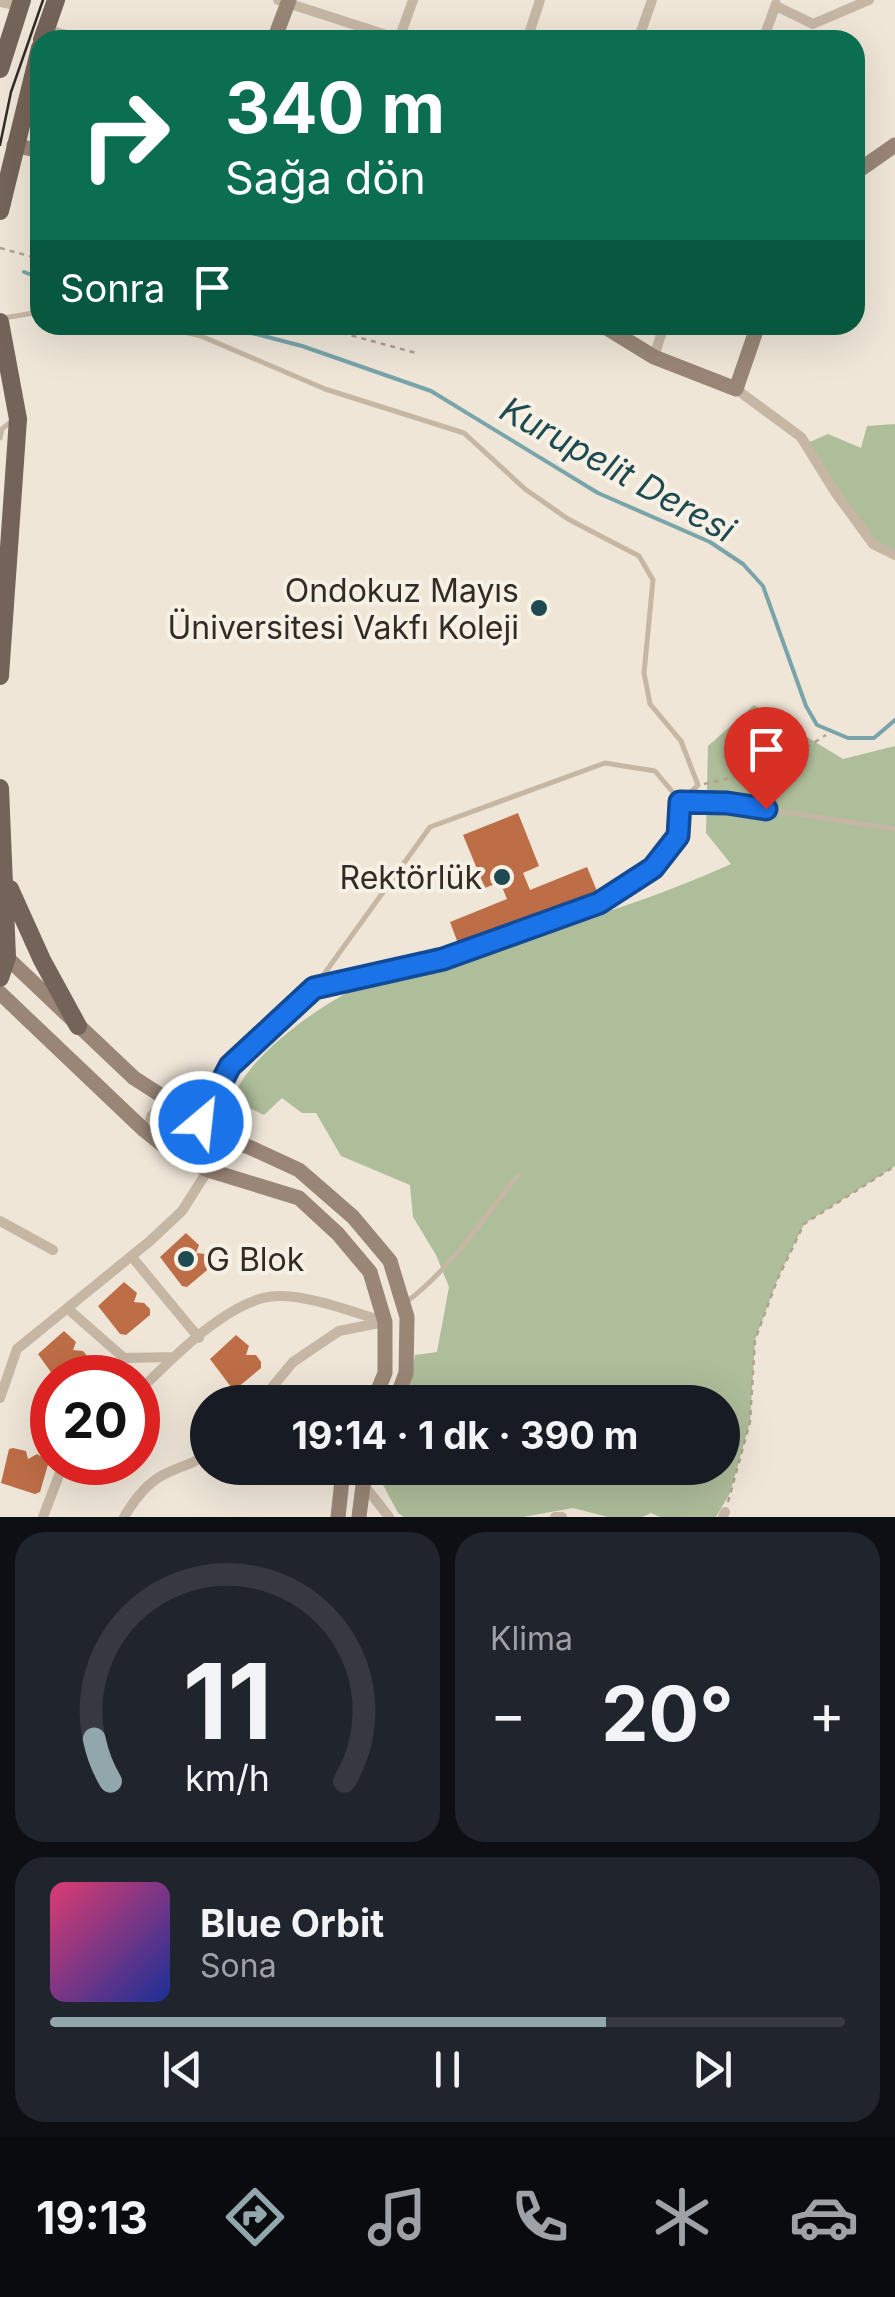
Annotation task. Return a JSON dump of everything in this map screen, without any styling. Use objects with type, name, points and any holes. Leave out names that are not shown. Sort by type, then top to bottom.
[{"type":"main road","points":[[46,30],[56,0]]},
{"type":"main road","points":[[0,70],[21,3]]},
{"type":"main road","points":[[0,211],[30,85]]},
{"type":"main road","points":[[0,320],[18,420],[0,676]]},
{"type":"main road","points":[[0,788],[6,879],[0,978]]},
{"type":"main road","points":[[6,879],[42,960],[78,1026]]},
{"type":"street","points":[[403,30],[413,0]]},
{"type":"street","points":[[530,30],[540,0]]},
{"type":"street","points":[[642,30],[652,0]]},
{"type":"street","points":[[766,30],[776,3],[813,24],[868,0]]},
{"type":"street","points":[[277,30],[285,1],[364,30]]},
{"type":"street","points":[[0,2],[21,3]]},
{"type":"street","points":[[865,166],[895,144]]},
{"type":"street","points":[[14,145],[30,149]]},
{"type":"street","points":[[619,335],[654,356],[736,389],[801,436],[834,492],[873,544],[895,555]]},
{"type":"street","points":[[654,356],[661,335]]},
{"type":"street","points":[[736,389],[755,335]]},
{"type":"street","points":[[4,954],[118,1065],[201,1122],[299,1170],[353,1217],[390,1260],[407,1317],[406,1373],[401,1385]]},
{"type":"street","points":[[0,993],[174,1154],[208,1170],[299,1198],[338,1234],[370,1272],[385,1322],[385,1374],[380,1385]]},
{"type":"street","points":[[230,1066],[226,1114],[245,1146]]},
{"type":"street","points":[[0,1398],[17,1349],[132,1257],[182,1211],[208,1170]]},
{"type":"street","points":[[0,1221],[53,1250]]},
{"type":"street","points":[[132,1257],[199,1338]]},
{"type":"street","points":[[160,1371],[229,1314],[265,1297],[313,1300],[385,1322]]},
{"type":"street","points":[[68,1309],[124,1358],[174,1357]]},
{"type":"street","points":[[274,1385],[292,1362],[338,1331],[385,1322]]},
{"type":"street","points":[[124,1517],[160,1476],[190,1464]]},
{"type":"street","points":[[43,1517],[55,1485]]},
{"type":"street","points":[[338,1517],[341,1485]]},
{"type":"street","points":[[360,1517],[363,1485]]},
{"type":"street","points":[[363,1485],[389,1517]]},
{"type":"lane","points":[[0,320],[30,314]]},
{"type":"lane","points":[[197,335],[325,389],[464,434],[525,489],[568,519],[639,556],[653,580],[644,672],[650,704],[682,741],[698,785],[680,802],[678,836],[653,868],[599,903],[443,959],[314,988]]},
{"type":"lane","points":[[0,438],[7,423],[18,420]]},
{"type":"lane","points":[[144,1130],[149,1115],[165,1098],[230,1066],[314,988],[430,827],[605,763],[654,771],[680,802],[727,803],[895,829]]},
{"type":"lane","points":[[174,1154],[189,1142],[230,1066]]},
{"type":"lane","points":[[403,1304],[435,1281],[518,1176]]},
{"type":"path","points":[[0,248],[30,256]]},
{"type":"path","points":[[350,335],[416,353]]},
{"type":"path","points":[[698,785],[774,768],[826,736]]},
{"type":"path","points":[[724,1514],[750,1422],[755,1340],[804,1224],[895,1166]]},
{"type":"green space","points":[[895,424],[895,555],[873,544],[805,444],[828,434],[861,448],[867,426]]},
{"type":"green space","points":[[754,705],[843,759],[895,746],[895,1166],[804,1224],[755,1340],[750,1422],[740,1458],[740,1385],[409,1385],[415,1355],[437,1352],[449,1287],[436,1255],[413,1217],[410,1185],[341,1156],[316,1113],[302,1113],[282,1098],[264,1115],[233,1100],[250,1069],[264,1054],[316,1012],[356,989],[585,919],[731,864],[706,833],[708,746]]},
{"type":"green space","points":[[383,1485],[732,1485],[716,1517],[660,1517],[651,1513],[642,1517],[608,1517],[573,1508],[523,1517],[404,1517]]},
{"type":"building","name":"Rektörlük","points":[[518,813],[539,866],[523,873],[530,890],[587,867],[597,891],[459,946],[450,922],[507,899],[500,882],[485,888],[463,835]]},
{"type":"building","name":"G Blok","points":[[186,1233],[199,1245],[196,1253],[206,1254],[212,1260],[212,1266],[187,1287],[182,1286],[160,1257]]},
{"type":"building","points":[[124,1282],[137,1293],[134,1302],[144,1303],[150,1309],[150,1315],[126,1335],[120,1334],[98,1306]]},
{"type":"building","points":[[64,1331],[76,1342],[73,1350],[86,1355],[39,1355]]},
{"type":"building","points":[[236,1335],[249,1346],[246,1355],[256,1355],[261,1368],[241,1385],[230,1385],[210,1359]]},
{"type":"building","points":[[9,1449],[26,1451],[30,1458],[30,1485],[42,1485],[40,1492],[35,1494],[1,1483]]},
{"type":"waterway","name":"Kurupelit Deresi","points":[[24,272],[30,274]]},
{"type":"waterway","name":"Kurupelit Deresi","points":[[260,335],[431,391],[598,493],[710,542],[743,564],[763,586],[806,706],[817,725],[848,738],[874,738],[895,720]]},
{"type":"tram line","points":[[33,30],[43,0]]},
{"type":"tram line","points":[[0,145],[11,92],[30,37]]},
{"type":"place","name":"Ondokuz Mayıs Üniversitesi Vakfı Koleji","points":[[539,608]]},
{"type":"place","name":"Rektörlük","points":[[502,877]]},
{"type":"place","name":"G Blok","points":[[186,1259]]},
{"type":"route","points":[[201,1122],[230,1066],[314,988],[443,959],[599,903],[653,868],[678,836],[680,802],[766,809]]}]
